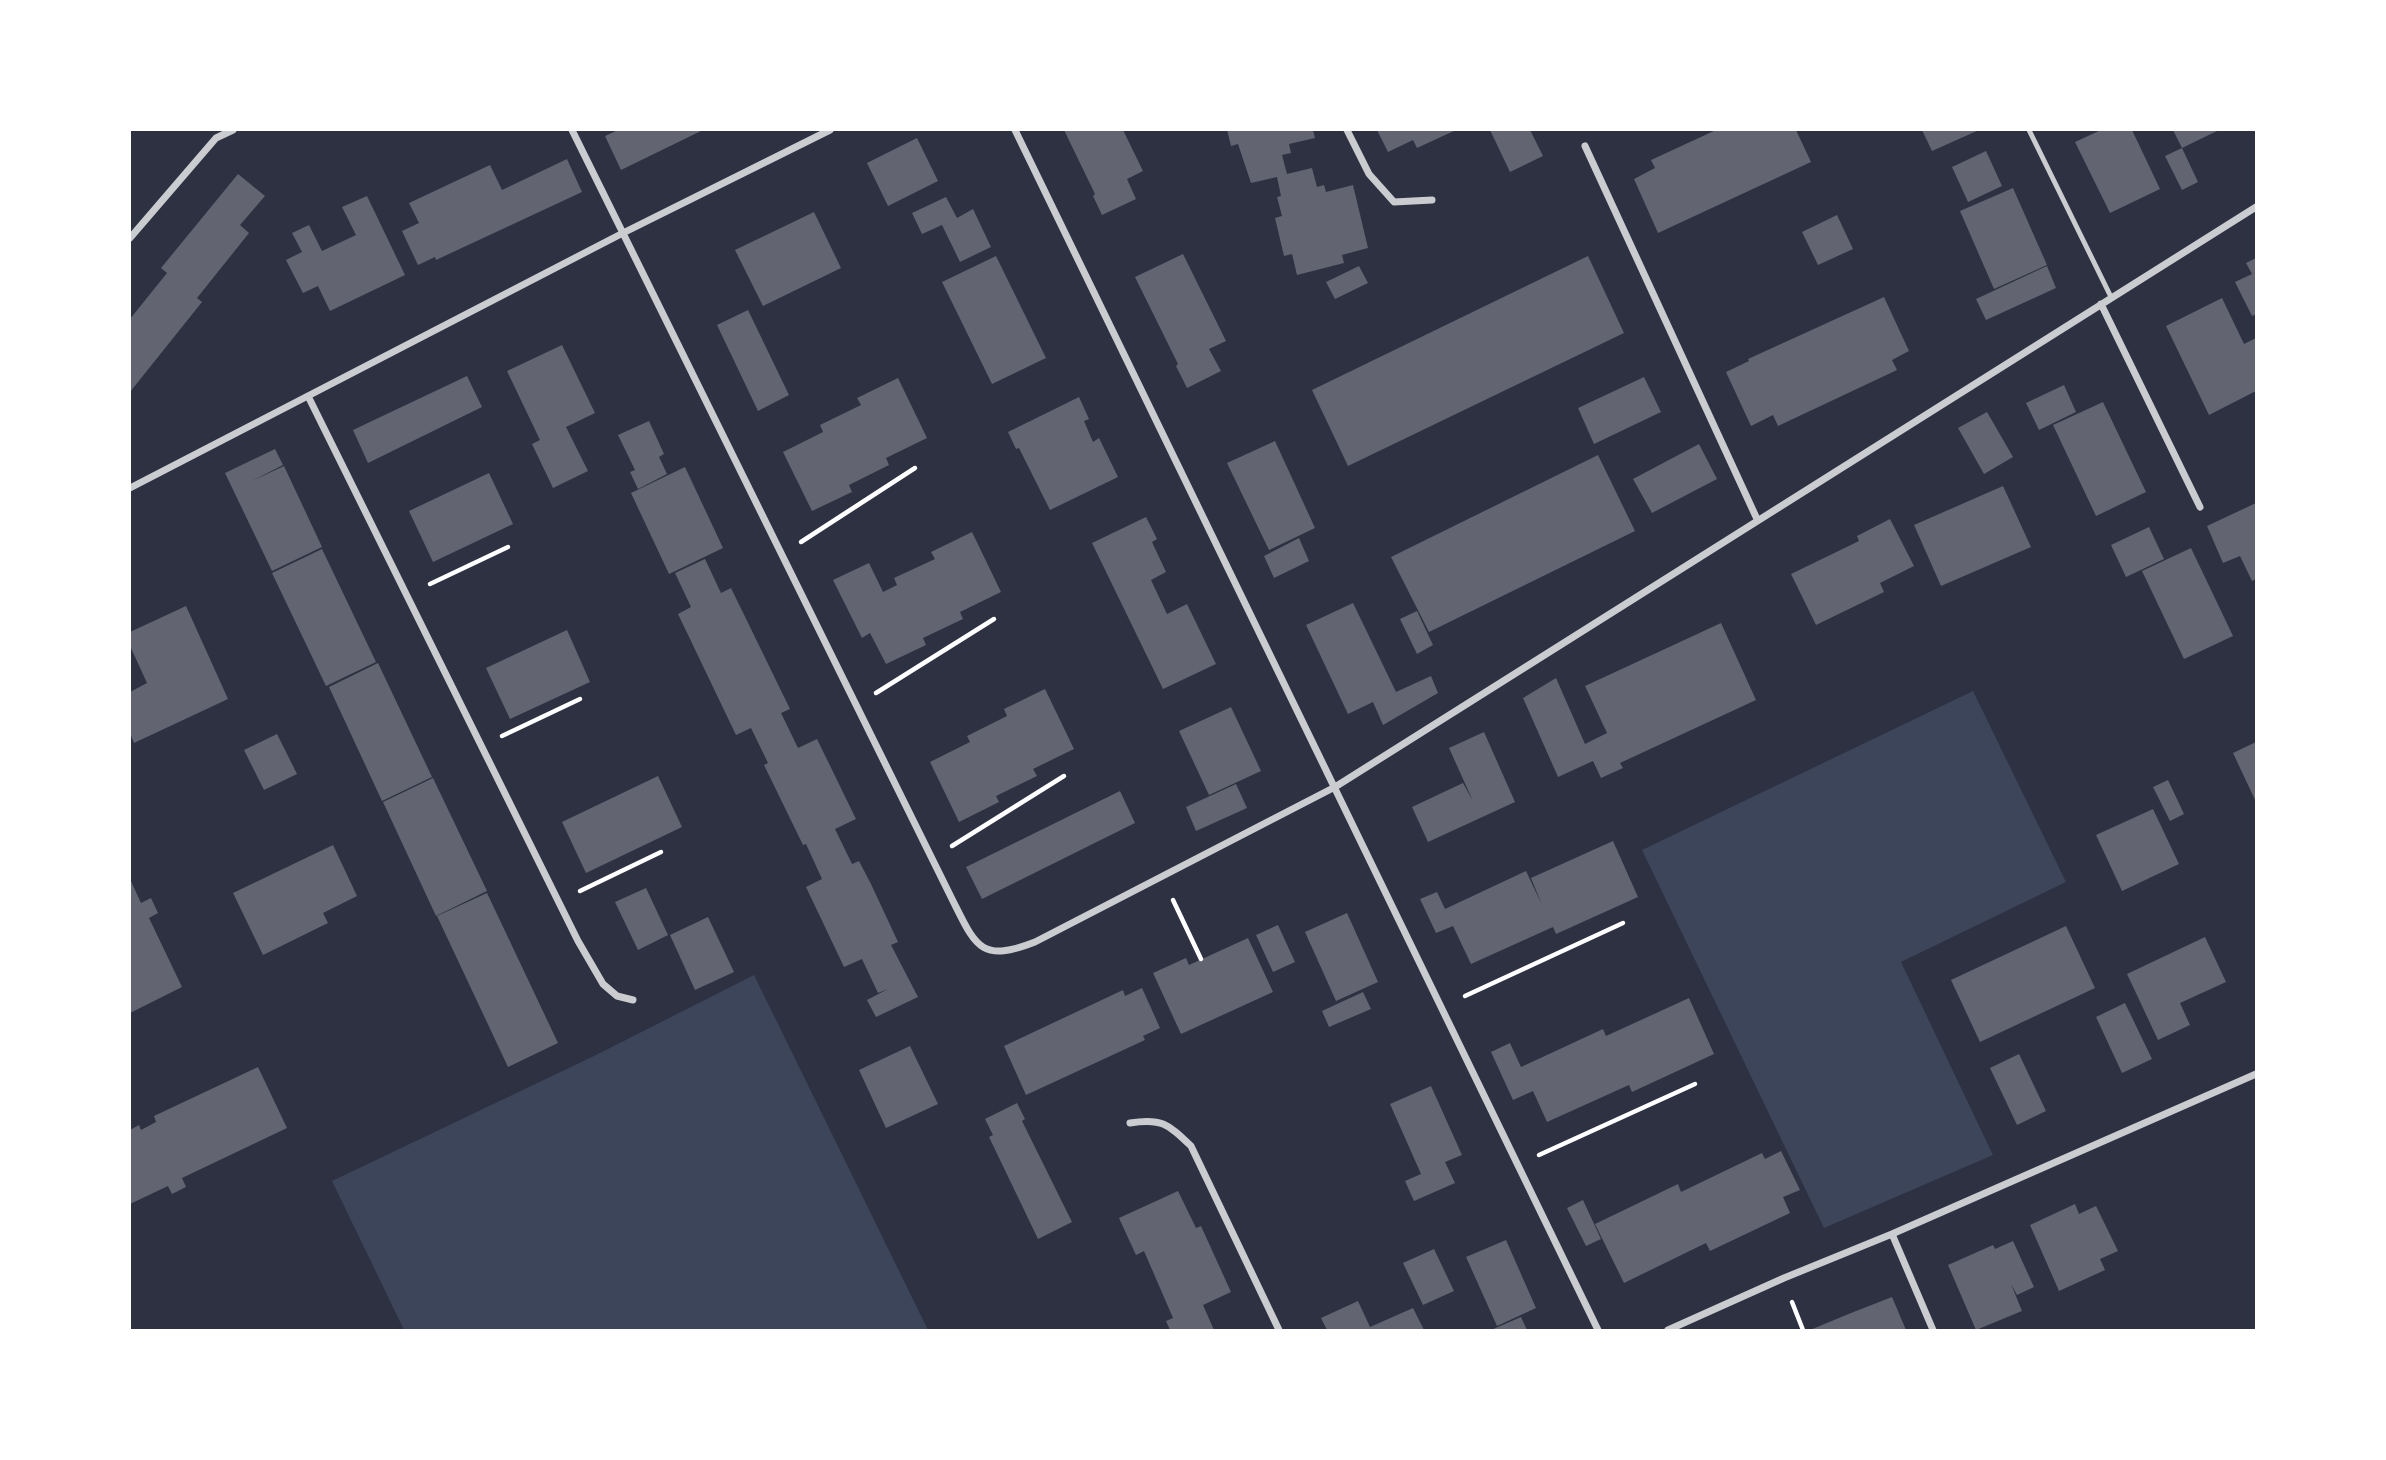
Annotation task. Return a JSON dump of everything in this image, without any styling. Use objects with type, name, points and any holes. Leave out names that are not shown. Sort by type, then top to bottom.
[{"type":"street","points":[[130,239],[216,138],[233,130]]},
{"type":"street","points":[[572,130],[969,933],[984,949],[998,952],[1013,951],[1035,942],[1335,786],[2256,207]]},
{"type":"street","points":[[130,488],[623,233],[830,130]]},
{"type":"street","points":[[1015,130],[1598,1331]]},
{"type":"street","points":[[1347,130],[1369,174],[1394,202],[1432,200]]},
{"type":"street","points":[[1584,146],[1758,519]]},
{"type":"street","points":[[2101,304],[2200,507]]},
{"type":"street","points":[[308,396],[558,901],[603,984],[617,996],[633,1000]]},
{"type":"street","points":[[1668,1331],[1784,1278],[1892,1234],[2256,1074]]},
{"type":"street","points":[[1130,1123],[1152,1119],[1171,1127],[1191,1146],[1279,1331]]},
{"type":"street","points":[[1892,1234],[1933,1331]]},
{"type":"lane","points":[[2029,130],[2111,297]]},
{"type":"path","points":[[783,554],[915,468]]},
{"type":"path","points":[[407,595],[509,547]]},
{"type":"path","points":[[857,705],[993,619]]},
{"type":"path","points":[[483,745],[580,699]]},
{"type":"path","points":[[932,859],[1064,776]]},
{"type":"path","points":[[558,901],[661,852]]},
{"type":"path","points":[[1162,876],[1201,959]]},
{"type":"path","points":[[1441,1007],[1623,923]]},
{"type":"path","points":[[1518,1164],[1695,1084]]},
{"type":"shaded area","points":[[1973,691],[2066,882],[1901,962],[1993,1155],[1824,1228],[1642,850]]},
{"type":"shaded area","points":[[754,975],[928,1330],[404,1330],[332,1181],[596,1055]]},
{"type":"building","points":[[618,130],[703,130],[621,170],[605,136]]},
{"type":"building","points":[[1064,130],[1123,130],[1143,171],[1127,179],[1136,199],[1102,215],[1093,196],[1095,194]]},
{"type":"building","points":[[1227,130],[1313,130],[1315,138],[1289,144],[1291,153],[1282,155],[1287,174],[1312,168],[1317,187],[1324,185],[1326,192],[1353,185],[1368,248],[1342,255],[1344,263],[1297,275],[1292,254],[1284,256],[1275,218],[1282,216],[1277,197],[1281,196],[1277,177],[1251,183],[1238,144],[1231,146]]},
{"type":"building","points":[[1377,130],[1456,130],[1417,148],[1413,140],[1388,152]]},
{"type":"building","points":[[1490,130],[1530,130],[1543,156],[1510,172]]},
{"type":"building","points":[[1716,130],[1796,130],[1811,162],[1658,233],[1634,179],[1655,168],[1651,160]]},
{"type":"building","points":[[1922,130],[1979,130],[1932,151]]},
{"type":"building","points":[[2101,130],[2132,130],[2160,189],[2110,213],[2075,142]]},
{"type":"building","points":[[2173,130],[2219,130],[2182,148]]},
{"type":"building","points":[[917,138],[938,181],[888,206],[867,163]]},
{"type":"building","points":[[2182,148],[2198,182],[2182,190],[2165,156]]},
{"type":"building","points":[[1986,151],[2002,186],[1968,202],[1952,167]]},
{"type":"building","points":[[567,159],[582,192],[436,260],[435,257],[418,265],[402,231],[419,223],[409,203],[490,165],[502,190]]},
{"type":"building","points":[[238,174],[265,196],[240,225],[249,233],[197,298],[202,302],[130,392],[130,319],[167,273],[161,268]]},
{"type":"building","points":[[2013,188],[2047,265],[1994,289],[1960,211]]},
{"type":"building","points":[[367,196],[405,275],[330,311],[318,286],[303,293],[286,260],[302,252],[292,233],[309,225],[322,251],[356,235],[342,207]]},
{"type":"building","points":[[946,197],[957,218],[973,209],[991,247],[960,262],[942,225],[922,234],[912,213]]},
{"type":"building","points":[[814,212],[841,268],[763,306],[735,250]]},
{"type":"building","points":[[1837,215],[1853,249],[1818,265],[1802,232]]},
{"type":"building","points":[[1183,254],[1226,341],[1209,349],[1221,371],[1187,388],[1135,277]]},
{"type":"building","points":[[996,256],[1046,358],[992,384],[942,282]]},
{"type":"building","points":[[1588,256],[1624,333],[1348,466],[1312,390]]},
{"type":"building","points":[[2256,258],[2256,314],[2252,316],[2235,282],[2252,274],[2246,263]]},
{"type":"building","points":[[1359,266],[1368,283],[1335,299],[1326,282]]},
{"type":"building","points":[[2047,266],[2056,288],[1986,320],[1976,299]]},
{"type":"building","points":[[1884,297],[1909,351],[1892,360],[1897,370],[1778,426],[1773,415],[1751,426],[1726,372],[1749,361],[1748,359]]},
{"type":"building","points":[[2222,298],[2244,344],[2256,338],[2256,391],[2209,415],[2166,326]]},
{"type":"building","points":[[748,310],[789,395],[758,411],[717,325]]},
{"type":"building","points":[[562,345],[595,413],[566,427],[588,471],[553,488],[532,444],[540,440],[507,371]]},
{"type":"building","points":[[467,376],[482,407],[368,463],[353,430]]},
{"type":"building","points":[[1644,377],[1661,412],[1594,444],[1578,408]]},
{"type":"building","points":[[898,378],[927,438],[886,458],[889,465],[849,485],[852,492],[812,511],[783,452],[823,432],[820,425],[861,405],[857,398]]},
{"type":"building","points":[[2064,385],[2076,412],[2039,430],[2026,403]]},
{"type":"building","points":[[1079,397],[1089,419],[1084,421],[1093,442],[1099,438],[1118,477],[1050,510],[1008,432]]},
{"type":"building","points":[[2103,402],[2146,492],[2096,516],[2053,425]]},
{"type":"building","points":[[1987,412],[2013,457],[1984,474],[1958,428]]},
{"type":"building","points":[[649,421],[664,454],[659,457],[667,474],[638,489],[630,472],[635,470],[618,435]]},
{"type":"building","points":[[1275,441],[1315,528],[1269,550],[1227,463]]},
{"type":"building","points":[[1699,444],[1717,479],[1652,513],[1633,479]]},
{"type":"building","points":[[275,449],[283,465],[252,481],[284,466],[322,547],[272,571],[225,473]]},
{"type":"building","points":[[1598,455],[1635,531],[1429,632],[1391,557]]},
{"type":"building","points":[[685,467],[723,548],[669,574],[631,493]]},
{"type":"building","points":[[489,473],[513,524],[433,562],[409,511]]},
{"type":"building","points":[[2003,486],[2031,547],[1941,586],[1914,525]]},
{"type":"building","points":[[2256,503],[2256,579],[2252,581],[2240,556],[2223,563],[2207,526]]},
{"type":"building","points":[[1146,517],[1157,539],[1152,542],[1166,572],[1151,580],[1167,614],[1187,604],[1216,664],[1163,689],[1092,543]]},
{"type":"building","points":[[1890,519],[1914,566],[1880,583],[1884,592],[1816,625],[1791,574],[1859,541],[1857,536]]},
{"type":"building","points":[[2149,527],[2164,559],[2126,577],[2111,545]]},
{"type":"building","points":[[972,532],[1001,592],[960,612],[963,619],[923,638],[926,645],[886,664],[870,633],[862,638],[833,580],[869,563],[883,592],[897,585],[894,578],[935,559],[931,552]]},
{"type":"building","points":[[1299,538],[1309,561],[1274,578],[1264,556]]},
{"type":"building","points":[[2191,548],[2233,636],[2184,659],[2142,571]]},
{"type":"building","points":[[322,549],[376,662],[326,686],[272,573]]},
{"type":"building","points":[[705,559],[721,593],[731,588],[790,709],[781,713],[798,748],[817,739],[856,819],[835,829],[852,864],[859,861],[871,884],[898,942],[891,945],[918,997],[876,1017],[867,1000],[888,989],[878,993],[862,959],[844,967],[806,887],[822,879],[764,765],[768,763],[751,728],[736,735],[678,614],[691,607],[675,573]]},
{"type":"building","points":[[1353,603],[1396,692],[1431,676],[1438,693],[1383,725],[1373,702],[1348,714],[1306,625]]},
{"type":"building","points":[[186,606],[228,699],[134,743],[130,733],[130,692],[147,683],[130,646],[130,632]]},
{"type":"building","points":[[1417,611],[1433,645],[1417,654],[1400,619]]},
{"type":"building","points":[[1721,623],[1756,700],[1620,763],[1623,768],[1601,778],[1593,761],[1558,777],[1523,698],[1556,678],[1585,744],[1607,733],[1585,686]]},
{"type":"building","points":[[567,630],[590,682],[510,719],[486,668]]},
{"type":"building","points":[[378,663],[432,777],[382,801],[329,687]]},
{"type":"building","points":[[1045,689],[1074,749],[1033,769],[1037,776],[996,796],[999,802],[959,822],[930,762],[970,742],[967,736],[1007,716],[1004,709]]},
{"type":"building","points":[[1231,707],[1261,771],[1209,795],[1179,731]]},
{"type":"building","points":[[1484,732],[1515,802],[1428,842],[1412,807],[1463,783],[1473,801],[1449,748]]},
{"type":"building","points":[[277,734],[297,774],[264,790],[244,750]]},
{"type":"building","points":[[2256,742],[2256,802],[2233,753]]},
{"type":"building","points":[[658,776],[682,827],[586,873],[562,822]]},
{"type":"building","points":[[433,778],[487,891],[436,916],[383,802]]},
{"type":"building","points":[[2168,780],[2184,814],[2170,821],[2153,787]]},
{"type":"building","points":[[1236,784],[1247,808],[1196,831],[1186,807]]},
{"type":"building","points":[[1120,791],[1135,823],[982,899],[966,867]]},
{"type":"building","points":[[2153,809],[2179,864],[2122,891],[2096,835]]},
{"type":"building","points":[[1613,841],[1638,897],[1556,934],[1553,927],[1471,964],[1453,926],[1436,933],[1420,899],[1437,892],[1445,909],[1526,871],[1542,905],[1531,878]]},
{"type":"building","points":[[333,845],[357,896],[323,913],[328,923],[263,955],[233,893]]},
{"type":"building","points":[[130,879],[141,903],[151,898],[158,913],[149,918],[182,987],[130,1013]]},
{"type":"building","points":[[646,888],[668,935],[638,950],[615,902]]},
{"type":"building","points":[[487,893],[558,1043],[508,1067],[437,916]]},
{"type":"building","points":[[1347,913],[1378,982],[1336,1001],[1305,932]]},
{"type":"building","points":[[708,917],[734,972],[695,990],[670,935]]},
{"type":"building","points":[[1278,925],[1295,962],[1273,972],[1256,935]]},
{"type":"building","points":[[2066,926],[2095,988],[1980,1042],[1951,980]]},
{"type":"building","points":[[2205,937],[2226,982],[2180,1003],[2190,1025],[2158,1040],[2127,974]]},
{"type":"building","points":[[1248,938],[1273,992],[1181,1034],[1153,973],[1186,958],[1189,965]]},
{"type":"building","points":[[1142,988],[1160,1028],[1143,1036],[1145,1040],[1026,1095],[1004,1046],[1123,990],[1125,996]]},
{"type":"building","points":[[1363,992],[1371,1009],[1329,1027],[1322,1011]]},
{"type":"building","points":[[1689,998],[1714,1054],[1632,1092],[1629,1085],[1547,1122],[1533,1091],[1513,1100],[1491,1052],[1510,1043],[1521,1067],[1603,1029],[1606,1036]]},
{"type":"building","points":[[2125,1003],[2152,1059],[2122,1073],[2096,1017]]},
{"type":"building","points":[[910,1046],[938,1104],[886,1128],[859,1070]]},
{"type":"building","points":[[2019,1054],[2046,1111],[2017,1125],[1990,1068]]},
{"type":"building","points":[[258,1067],[287,1128],[182,1178],[186,1187],[172,1194],[168,1186],[130,1204],[130,1130],[139,1125],[141,1130],[156,1122],[154,1116]]},
{"type":"building","points":[[1431,1086],[1462,1155],[1445,1162],[1455,1183],[1414,1201],[1405,1181],[1421,1174],[1390,1104]]},
{"type":"building","points":[[1017,1103],[1025,1119],[1022,1121],[1072,1222],[1038,1239],[989,1137],[993,1135],[985,1119]]},
{"type":"building","points":[[1781,1151],[1800,1190],[1783,1197],[1790,1213],[1710,1251],[1706,1243],[1624,1283],[1595,1224],[1678,1184],[1681,1192],[1762,1153],[1765,1159]]},
{"type":"building","points":[[1178,1191],[1196,1228],[1201,1226],[1231,1292],[1203,1305],[1214,1330],[1170,1330],[1166,1321],[1173,1318],[1144,1251],[1136,1255],[1119,1218]]},
{"type":"building","points":[[1583,1200],[1601,1239],[1586,1246],[1567,1208]]},
{"type":"building","points":[[2075,1204],[2079,1214],[2096,1206],[2118,1251],[2100,1259],[2105,1270],[2059,1291],[2030,1225]]},
{"type":"building","points":[[1506,1240],[1536,1308],[1497,1326],[1466,1257]]},
{"type":"building","points":[[2013,1241],[2034,1287],[2017,1295],[2011,1284],[2022,1311],[1976,1330],[1948,1265],[1993,1245],[1995,1249]]},
{"type":"building","points":[[1434,1249],[1454,1291],[1423,1305],[1403,1263]]},
{"type":"building","points":[[1892,1297],[1906,1330],[1810,1330],[1851,1313]]},
{"type":"building","points":[[1358,1301],[1370,1327],[1413,1308],[1424,1330],[1327,1330],[1321,1318]]},
{"type":"building","points":[[1521,1317],[1527,1330],[1491,1330]]}]
